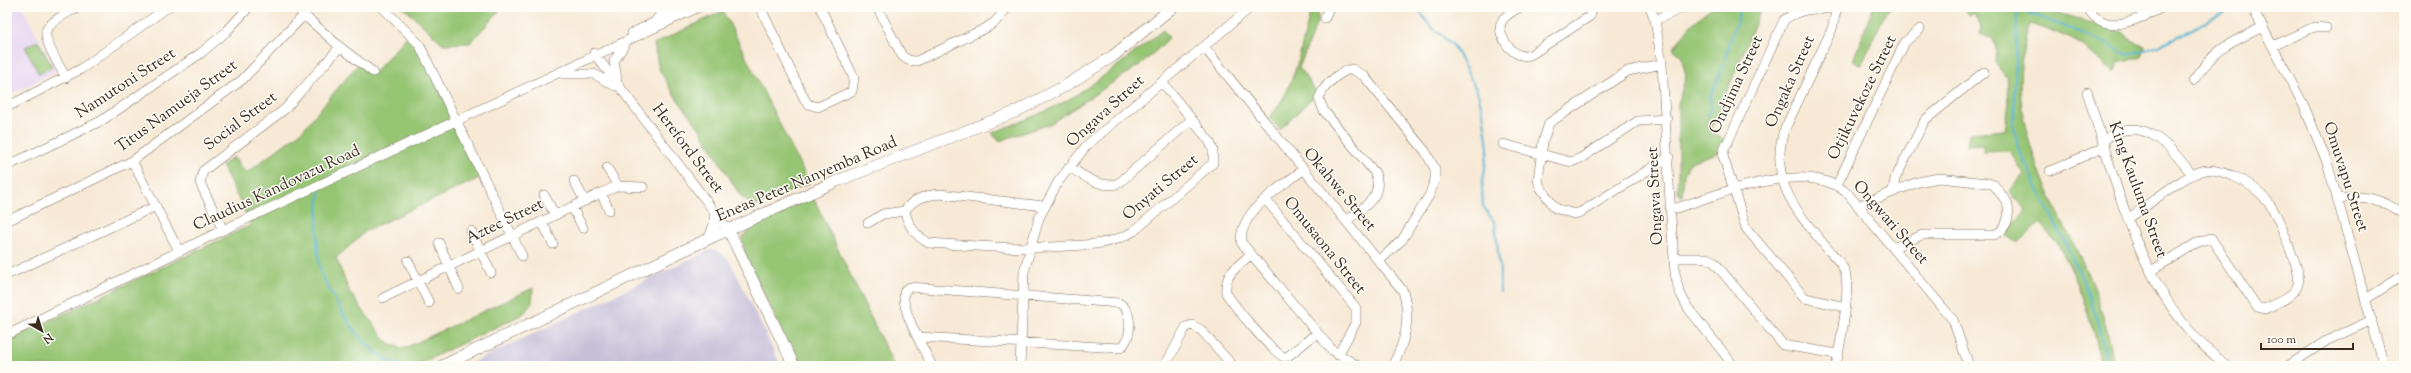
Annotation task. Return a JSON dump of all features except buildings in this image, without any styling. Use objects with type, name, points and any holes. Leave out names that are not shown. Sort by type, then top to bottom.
[{"type":"main road","name":"Eneas Peter Nanyemba Road","points":[[442,366],[710,238],[729,231],[837,181],[976,128],[1042,98],[1113,56],[1173,7]]},
{"type":"main road","points":[[710,238],[715,213]]},
{"type":"main road","name":"Hereford Street","points":[[729,231],[756,291],[794,366]]},
{"type":"main road","name":"Hereford Street","points":[[756,291],[758,300],[788,366]]},
{"type":"street","points":[[66,78],[46,41],[45,33],[49,27],[77,7]]},
{"type":"street","points":[[7,107],[66,78],[168,7]]},
{"type":"street","name":"Namutoni Street","points":[[7,166],[101,121],[201,53],[226,32],[248,7]]},
{"type":"street","points":[[295,7],[340,47],[373,72]]},
{"type":"street","points":[[382,7],[420,44],[522,256]]},
{"type":"street","name":"Claudius Kandovazu Road","points":[[7,335],[223,230],[544,79],[595,54],[670,12],[686,7]]},
{"type":"street","name":"Claudius Kandovazu Road","points":[[595,54],[626,42],[670,12],[700,7]]},
{"type":"street","points":[[760,7],[805,100],[808,104],[818,108],[852,90],[854,78],[820,7]]},
{"type":"street","points":[[877,7],[901,54],[904,58],[917,61],[986,28],[995,22],[1008,7]]},
{"type":"street","name":"Ongava Street","points":[[1020,366],[1022,296],[1030,249],[1044,206],[1069,167],[1087,145],[1251,7]]},
{"type":"street","points":[[1326,18],[1329,7]]},
{"type":"street","points":[[1520,7],[1504,18],[1500,28],[1509,46],[1518,56],[1522,57],[1532,54],[1590,16],[1593,7]]},
{"type":"street","name":"Ongava Street","points":[[1650,7],[1655,20],[1662,64],[1667,119],[1670,210],[1674,258],[1679,291],[1688,308],[1734,366]]},
{"type":"street","points":[[1655,20],[1685,7]]},
{"type":"street","points":[[2087,7],[2094,17],[2106,22],[2130,23],[2163,7]]},
{"type":"street","points":[[2138,7],[2144,17]]},
{"type":"street","name":"Omuvapu Street","points":[[2252,7],[2316,132],[2339,199],[2384,366]]},
{"type":"street","name":"Ondjima Street","points":[[1836,8],[1814,8],[1801,11],[1790,15],[1780,25],[1724,150],[1723,156],[1746,228],[1800,294],[1810,301],[1845,307]]},
{"type":"street","name":"Ongaka Street","points":[[1836,8],[1832,29],[1783,133],[1779,151],[1783,178],[1790,202],[1843,268],[1846,276],[1845,307],[1836,366]]},
{"type":"street","name":"Titus Namueja Street","points":[[7,221],[132,161],[242,80],[304,15]]},
{"type":"street","points":[[2193,82],[2209,59],[2220,50],[2263,27]]},
{"type":"street","points":[[2273,46],[2314,27],[2326,28]]},
{"type":"street","name":"Otjikuvekoze Street","points":[[1837,185],[1906,42],[1920,29]]},
{"type":"street","points":[[623,92],[615,76],[614,60],[626,42]]},
{"type":"street","name":"Social Street","points":[[223,230],[200,183],[203,171],[285,109],[340,47]]},
{"type":"street","name":"Okahwe Street","points":[[1204,47],[1403,291],[1406,302],[1406,336],[1392,366]]},
{"type":"street","points":[[595,54],[623,92]]},
{"type":"street","points":[[1662,64],[1628,71],[1559,115],[1547,126],[1538,180],[1544,195],[1555,208],[1574,214],[1587,210],[1669,157]]},
{"type":"street","points":[[1346,221],[1374,198],[1377,191],[1377,180],[1375,173],[1324,111],[1319,100],[1324,88],[1346,71],[1352,69],[1364,76],[1425,151],[1434,169],[1435,179],[1430,194],[1400,243],[1379,261]]},
{"type":"street","points":[[1893,190],[1895,179],[1925,120],[1984,72]]},
{"type":"street","points":[[544,79],[564,74],[589,74],[608,80],[623,92]]},
{"type":"street","name":"Onyati Street","points":[[1030,249],[1100,244],[1121,239],[1134,231],[1213,163],[1211,145],[1162,82]]},
{"type":"street","name":"Hereford Street","points":[[623,92],[729,231]]},
{"type":"street","name":"King Kauluma Street","points":[[2087,92],[2143,258],[2177,317],[2200,344],[2228,366]]},
{"type":"street","points":[[1503,144],[1542,156],[1575,161],[1638,121],[1667,119]]},
{"type":"street","points":[[1069,167],[1101,184],[1112,186],[1119,183],[1191,120]]},
{"type":"street","points":[[2050,171],[2104,144],[2122,129],[2136,128],[2170,147],[2192,175]]},
{"type":"street","points":[[132,161],[179,252]]},
{"type":"street","points":[[607,168],[618,186]]},
{"type":"street","points":[[1303,170],[1252,213],[1243,230],[1241,242],[1250,255],[1317,333],[1338,355],[1358,366]]},
{"type":"street","points":[[2129,218],[2192,175],[2207,170],[2228,174],[2242,179],[2263,194],[2270,202],[2280,221],[2295,264],[2298,285],[2284,300],[2265,308],[2257,307],[2211,238],[2198,242],[2151,271]]},
{"type":"street","name":"Ongwari Street","points":[[1670,210],[1734,190],[1783,178],[1805,178],[1837,185],[1858,206],[1953,320],[1969,366]]},
{"type":"street","points":[[1858,206],[1893,190],[1918,182],[1939,178],[1988,183],[1994,186],[2005,199],[2008,211],[2004,228],[1994,235],[1922,235],[1893,248]]},
{"type":"street","points":[[574,181],[585,201]]},
{"type":"street","name":"Aztec Street","points":[[383,298],[601,193],[618,186],[643,187]]},
{"type":"street","points":[[601,193],[609,210]]},
{"type":"street","points":[[1030,249],[929,243],[919,238],[914,232],[907,221],[905,211],[908,205],[916,200],[928,195],[940,194],[1044,206]]},
{"type":"street","points":[[544,195],[554,215]]},
{"type":"street","points":[[2339,199],[2356,196],[2372,197],[2404,215]]},
{"type":"street","name":"Omusaona Street","points":[[1266,200],[1356,308],[1356,322],[1338,355]]},
{"type":"street","points":[[7,275],[156,206]]},
{"type":"street","points":[[572,207],[583,228]]},
{"type":"street","points":[[868,223],[883,214],[905,211]]},
{"type":"street","points":[[542,222],[553,244]]},
{"type":"street","points":[[471,231],[491,273]]},
{"type":"street","points":[[439,243],[459,289]]},
{"type":"street","points":[[1250,255],[1232,271],[1227,278],[1226,292],[1234,304],[1274,350],[1284,357],[1288,356],[1317,333]]},
{"type":"street","points":[[1674,258],[1707,258],[1714,262],[1782,345],[1838,354]]},
{"type":"street","points":[[408,261],[430,303]]},
{"type":"street","points":[[2366,299],[2404,276]]},
{"type":"street","points":[[918,337],[1120,348],[1126,342],[1129,322],[1128,310],[1119,303],[910,287],[905,290],[903,302],[918,337],[932,366]]},
{"type":"street","points":[[2288,366],[2326,341],[2372,320]]},
{"type":"street","points":[[1167,365],[1186,327],[1192,325],[1201,330],[1233,366]]},
{"type":"shaded area","points":[[7,7],[22,7],[55,70],[53,73],[7,96]]},
{"type":"shaded area","points":[[712,249],[722,253],[731,263],[781,366],[465,366]]},
{"type":"green space","points":[[403,7],[503,7],[470,43],[443,44]]},
{"type":"green space","points":[[1312,7],[1319,7],[1317,22],[1299,68],[1317,93],[1280,130],[1269,117],[1286,93],[1292,79]]},
{"type":"green space","points":[[1712,7],[1762,7],[1710,132],[1725,140],[1720,152],[1690,162],[1684,174],[1682,197],[1678,193],[1678,104],[1686,76],[1681,55],[1673,49],[1690,26]]},
{"type":"green space","points":[[1873,7],[1892,7],[1886,12],[1861,65],[1853,61]]},
{"type":"green space","points":[[1962,7],[2038,7],[2122,32],[2130,40],[2145,45],[2142,57],[2118,63],[2114,73],[2077,42],[2057,33],[2030,24],[2022,57],[2020,89],[2024,120],[2032,150],[2043,180],[2085,268],[2094,291],[2103,316],[2114,366],[2101,366],[2090,322],[2076,280],[2061,249],[2055,241],[2040,223],[2017,243],[2005,235],[2026,210],[2009,192],[2024,174],[2010,151],[1983,152],[1983,144],[1967,145],[1969,133],[2005,130],[2009,103],[2007,78],[1995,63],[1996,48],[1993,39],[1980,34],[1981,26],[1974,13],[1969,15]]},
{"type":"green space","points":[[723,11],[809,183],[757,206],[741,197],[700,129],[675,96],[659,69],[654,44]]},
{"type":"green space","points":[[1163,30],[1169,38],[1144,62],[1050,124],[999,141],[992,133],[1042,113],[1071,98],[1129,57]]},
{"type":"green space","points":[[410,33],[484,176],[367,230],[336,258],[350,293],[386,341],[403,349],[533,288],[532,303],[523,314],[415,366],[7,366],[7,341],[251,225],[222,165],[233,157],[246,173],[301,132],[359,63],[373,74]]},
{"type":"green space","points":[[38,41],[52,67],[39,74],[25,47]]},
{"type":"green space","points":[[813,197],[894,366],[799,366],[744,253],[742,237],[754,226]]},
{"type":"waterway","points":[[1417,7],[1429,25],[1453,45],[1477,91],[1483,112],[1488,148],[1482,188],[1483,206],[1495,223],[1500,270],[1500,292]]},
{"type":"waterway","points":[[1708,115],[1711,108],[1710,98],[1720,74],[1741,7]]},
{"type":"waterway","points":[[2014,7],[2102,41],[2127,55],[2156,47],[2230,10]]},
{"type":"waterway","points":[[2017,10],[2014,125],[2018,148],[2081,276],[2096,316],[2108,366]]},
{"type":"waterway","points":[[320,190],[317,221],[317,242],[322,277],[342,313],[358,334],[377,353],[400,366]]}]
